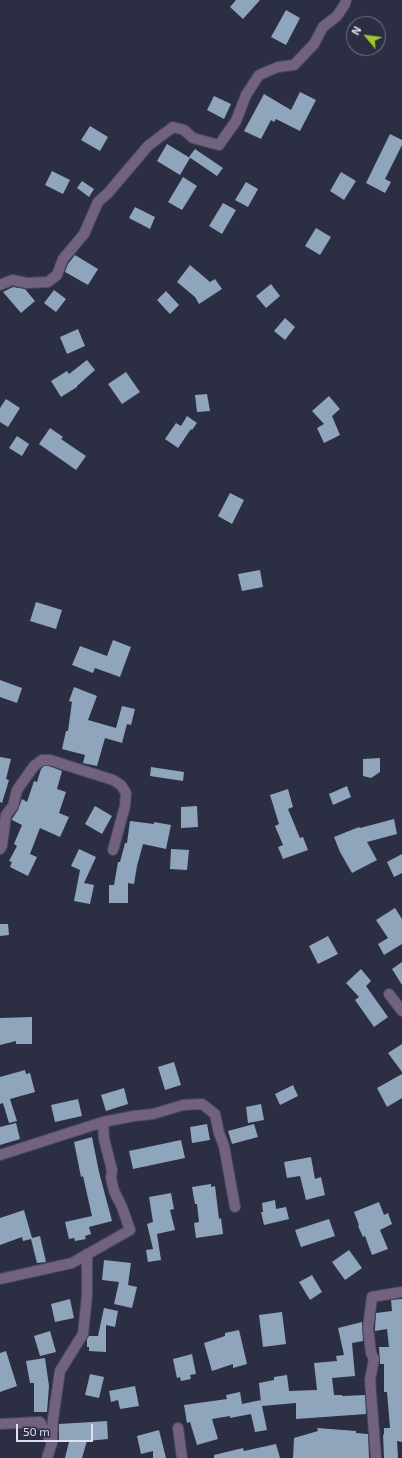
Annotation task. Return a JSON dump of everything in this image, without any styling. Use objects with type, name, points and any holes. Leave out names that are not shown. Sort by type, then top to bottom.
[{"type":"street","points":[[0,285],[12,280],[27,283],[48,282],[57,275],[63,259],[84,234],[98,202],[108,193],[148,146],[173,127],[184,130],[194,138],[219,145],[236,121],[246,95],[259,75],[278,67],[294,65],[314,44],[323,27],[337,16],[346,0]]},
{"type":"street","points":[[0,849],[2,845],[6,815],[13,806],[17,790],[34,766],[42,760],[50,760],[113,780],[121,785],[126,793],[125,806],[113,850]]},
{"type":"street","points":[[389,994],[402,1011]]},
{"type":"street","points":[[0,1155],[103,1122],[153,1114],[183,1105],[202,1104],[216,1114],[219,1133],[224,1146],[235,1206]]},
{"type":"street","points":[[0,1279],[72,1263],[130,1230],[110,1178],[112,1170],[104,1139],[103,1122]]},
{"type":"street","points":[[47,1458],[52,1443],[53,1419],[60,1371],[83,1334],[87,1296],[87,1254]]},
{"type":"street","points":[[376,1458],[370,1380],[374,1359],[371,1354],[368,1328],[372,1297],[402,1292]]},
{"type":"street","points":[[0,1424],[40,1422],[52,1443]]},
{"type":"street","points":[[178,1428],[182,1458]]},
{"type":"building","points":[[236,0],[260,0],[243,19],[230,7]]},
{"type":"building","points":[[286,10],[300,18],[286,45],[271,37]]},
{"type":"building","points":[[300,92],[316,100],[300,131],[276,119],[274,122],[271,120],[261,139],[244,131],[264,94],[291,110]]},
{"type":"building","points":[[214,96],[231,104],[224,119],[207,110]]},
{"type":"building","points":[[90,126],[108,137],[100,151],[81,140]]},
{"type":"building","points":[[390,134],[402,140],[402,145],[385,179],[391,182],[385,193],[366,183]]},
{"type":"building","points":[[167,144],[190,158],[180,175],[157,161]]},
{"type":"building","points":[[195,149],[223,168],[217,176],[189,157]]},
{"type":"building","points":[[52,171],[70,180],[63,194],[45,185]]},
{"type":"building","points":[[341,172],[356,181],[344,200],[330,191]]},
{"type":"building","points":[[183,177],[197,186],[182,210],[168,202]]},
{"type":"building","points":[[82,181],[94,189],[89,197],[77,188]]},
{"type":"building","points":[[246,182],[258,189],[248,207],[235,200]]},
{"type":"building","points":[[223,203],[236,210],[222,234],[209,226]]},
{"type":"building","points":[[135,207],[155,217],[150,229],[129,218]]},
{"type":"building","points":[[316,228],[331,237],[320,255],[305,246]]},
{"type":"building","points":[[75,255],[98,269],[88,285],[65,272],[68,264]]},
{"type":"building","points":[[190,265],[210,282],[215,279],[222,289],[199,304],[195,297],[177,282]]},
{"type":"building","points":[[271,284],[280,296],[266,308],[256,296]]},
{"type":"building","points":[[13,287],[25,289],[35,301],[21,313],[3,292]]},
{"type":"building","points":[[54,290],[66,299],[56,312],[44,303]]},
{"type":"building","points":[[166,291],[179,305],[170,314],[157,300]]},
{"type":"building","points":[[285,318],[295,327],[285,340],[274,331]]},
{"type":"building","points":[[78,329],[85,346],[67,354],[60,337]]},
{"type":"building","points":[[87,360],[95,370],[77,387],[61,397],[51,381],[67,371],[69,374]]},
{"type":"building","points":[[126,372],[140,392],[122,404],[108,384]]},
{"type":"building","points":[[207,394],[210,411],[197,412],[195,395]]},
{"type":"building","points":[[329,396],[340,409],[332,416],[340,435],[324,443],[317,428],[324,424],[312,411]]},
{"type":"building","points":[[6,399],[20,408],[8,427],[0,422],[0,408]]},
{"type":"building","points":[[187,416],[197,423],[178,448],[165,439],[176,423],[181,426]]},
{"type":"building","points":[[50,428],[63,437],[61,439],[86,456],[76,470],[39,444]]},
{"type":"building","points":[[17,436],[29,444],[22,456],[9,448]]},
{"type":"building","points":[[230,493],[244,500],[232,524],[218,516]]},
{"type":"building","points":[[260,570],[263,587],[242,591],[238,574]]},
{"type":"building","points":[[36,602],[62,610],[56,629],[30,621]]},
{"type":"building","points":[[113,640],[131,647],[120,677],[95,668],[93,673],[72,665],[80,646],[107,656]]},
{"type":"building","points":[[0,680],[22,688],[17,703],[0,697]]},
{"type":"building","points":[[74,687],[97,696],[88,720],[116,728],[122,706],[135,709],[131,725],[127,724],[122,743],[105,738],[97,766],[83,763],[85,755],[62,749],[66,731],[68,731],[72,702],[69,701]]},
{"type":"building","points":[[0,757],[11,759],[6,779],[9,780],[2,803],[0,802]]},
{"type":"building","points":[[380,758],[380,772],[371,778],[363,776],[363,759]]},
{"type":"building","points":[[44,766],[49,766],[62,771],[57,789],[66,792],[59,813],[69,817],[60,837],[40,828],[30,854],[37,857],[28,876],[10,867],[12,862],[9,861],[17,846],[14,844],[22,825],[12,819],[18,810],[22,799],[27,802],[34,781],[37,782],[41,769]]},
{"type":"building","points":[[151,767],[184,772],[183,781],[150,776]]},
{"type":"building","points":[[347,786],[351,797],[333,805],[329,794]]},
{"type":"building","points":[[288,789],[293,807],[288,809],[300,838],[303,837],[308,850],[283,859],[278,847],[283,845],[275,826],[279,824],[270,795]]},
{"type":"building","points":[[95,806],[112,816],[102,834],[85,824]]},
{"type":"building","points":[[197,806],[198,827],[181,828],[181,807]]},
{"type":"building","points":[[394,819],[397,834],[367,842],[377,860],[352,873],[340,852],[334,837],[359,827]]},
{"type":"building","points":[[130,821],[154,824],[154,822],[171,825],[166,849],[143,844],[134,884],[128,883],[128,903],[109,903],[109,885],[114,885],[118,862],[120,862],[125,843],[127,843]]},
{"type":"building","points":[[79,849],[96,857],[84,883],[94,885],[90,904],[74,901],[80,870],[71,866]]},
{"type":"building","points":[[171,849],[189,850],[187,870],[170,869]]},
{"type":"building","points":[[402,854],[402,873],[394,877],[387,862]]},
{"type":"building","points":[[395,908],[402,919],[402,944],[384,955],[378,944],[388,938],[376,920]]},
{"type":"building","points":[[0,924],[8,924],[9,935],[0,936]]},
{"type":"building","points":[[328,936],[338,954],[318,964],[309,946]]},
{"type":"building","points":[[402,962],[402,985],[392,969]]},
{"type":"building","points":[[361,969],[371,981],[366,986],[388,1017],[374,1027],[355,1000],[359,997],[346,983]]},
{"type":"building","points":[[32,1017],[32,1044],[16,1044],[16,1041],[0,1045],[0,1018]]},
{"type":"building","points":[[402,1044],[402,1072],[388,1053]]},
{"type":"building","points":[[174,1062],[181,1085],[165,1090],[158,1067]]},
{"type":"building","points":[[25,1070],[26,1074],[30,1073],[35,1092],[10,1099],[17,1121],[9,1123],[3,1103],[0,1104],[0,1077]]},
{"type":"building","points":[[402,1074],[402,1098],[387,1107],[377,1088]]},
{"type":"building","points":[[293,1085],[298,1096],[280,1105],[275,1094]]},
{"type":"building","points":[[124,1088],[128,1104],[106,1111],[101,1095]]},
{"type":"building","points":[[78,1099],[82,1116],[55,1122],[51,1105]]},
{"type":"building","points":[[261,1104],[264,1120],[248,1123],[246,1107]]},
{"type":"building","points":[[16,1123],[20,1139],[0,1145],[0,1127]]},
{"type":"building","points":[[207,1124],[210,1140],[192,1143],[190,1127]]},
{"type":"building","points":[[254,1124],[258,1137],[232,1144],[228,1131]]},
{"type":"building","points":[[92,1137],[99,1172],[112,1221],[89,1227],[91,1234],[85,1236],[86,1239],[75,1241],[74,1238],[69,1239],[65,1222],[92,1216],[83,1176],[81,1177],[74,1142]]},
{"type":"building","points":[[181,1140],[185,1158],[133,1169],[129,1151]]},
{"type":"building","points":[[311,1157],[315,1179],[321,1177],[325,1195],[306,1200],[300,1176],[287,1178],[284,1162]]},
{"type":"building","points":[[211,1184],[211,1187],[215,1186],[219,1219],[221,1218],[223,1234],[196,1238],[194,1223],[199,1222],[197,1204],[195,1204],[192,1187]]},
{"type":"building","points":[[171,1193],[174,1209],[170,1210],[175,1230],[157,1234],[161,1260],[148,1262],[146,1250],[153,1249],[147,1224],[153,1222],[149,1197]]},
{"type":"building","points":[[275,1200],[276,1209],[286,1207],[289,1219],[264,1225],[261,1212],[263,1212],[262,1203]]},
{"type":"building","points":[[379,1202],[384,1215],[388,1213],[392,1224],[380,1230],[388,1249],[372,1255],[365,1236],[363,1237],[358,1226],[359,1225],[354,1212]]},
{"type":"building","points":[[24,1210],[32,1238],[40,1236],[46,1262],[37,1263],[31,1239],[23,1241],[22,1237],[0,1245],[0,1218]]},
{"type":"building","points":[[329,1219],[335,1236],[301,1247],[295,1230]]},
{"type":"building","points":[[349,1250],[362,1268],[345,1280],[332,1262]]},
{"type":"building","points":[[104,1260],[131,1263],[128,1285],[137,1287],[132,1308],[114,1304],[119,1282],[102,1280]]},
{"type":"building","points":[[312,1275],[322,1292],[310,1300],[299,1282]]},
{"type":"building","points":[[70,1299],[74,1318],[55,1322],[51,1304]]},
{"type":"building","points":[[402,1299],[402,1442],[397,1441],[398,1458],[384,1458],[384,1428],[390,1428],[387,1392],[384,1392],[384,1364],[380,1364],[379,1347],[389,1347],[387,1329],[375,1331],[376,1313],[392,1311],[391,1300]]},
{"type":"building","points":[[104,1308],[118,1311],[115,1327],[106,1325],[106,1352],[89,1351],[89,1347],[87,1347],[87,1339],[89,1336],[98,1336]]},
{"type":"building","points":[[282,1312],[286,1344],[263,1347],[259,1315]]},
{"type":"building","points":[[362,1322],[363,1341],[352,1343],[355,1376],[332,1378],[334,1395],[365,1395],[366,1414],[296,1419],[296,1403],[262,1406],[267,1430],[255,1432],[251,1414],[230,1418],[230,1416],[212,1419],[218,1439],[197,1445],[190,1422],[187,1423],[184,1405],[227,1399],[226,1395],[240,1392],[242,1404],[261,1400],[259,1383],[274,1380],[274,1377],[287,1375],[289,1391],[317,1390],[314,1363],[337,1361],[336,1356],[344,1355],[338,1328]]},
{"type":"building","points":[[239,1330],[247,1364],[233,1368],[233,1364],[212,1371],[204,1343],[225,1336],[225,1333]]},
{"type":"building","points":[[50,1331],[56,1352],[40,1356],[34,1336]]},
{"type":"building","points":[[6,1351],[17,1386],[0,1392],[0,1353]]},
{"type":"building","points":[[192,1354],[196,1374],[190,1375],[191,1379],[181,1381],[180,1377],[177,1378],[173,1359]]},
{"type":"building","points":[[45,1358],[49,1386],[47,1412],[34,1412],[34,1383],[30,1383],[26,1361]]},
{"type":"building","points":[[90,1374],[104,1377],[99,1398],[85,1395]]},
{"type":"building","points":[[135,1386],[139,1406],[120,1409],[118,1400],[111,1402],[109,1391]]},
{"type":"building","points":[[107,1421],[108,1439],[87,1441],[82,1458],[65,1458],[69,1442],[59,1442],[59,1424]]},
{"type":"building","points":[[317,1428],[356,1431],[356,1433],[368,1434],[369,1458],[293,1458],[294,1438],[318,1431]]},
{"type":"building","points":[[159,1430],[166,1458],[153,1458],[153,1451],[141,1454],[137,1436]]},
{"type":"building","points":[[276,1444],[280,1458],[214,1458],[214,1455],[243,1448],[244,1451]]}]
